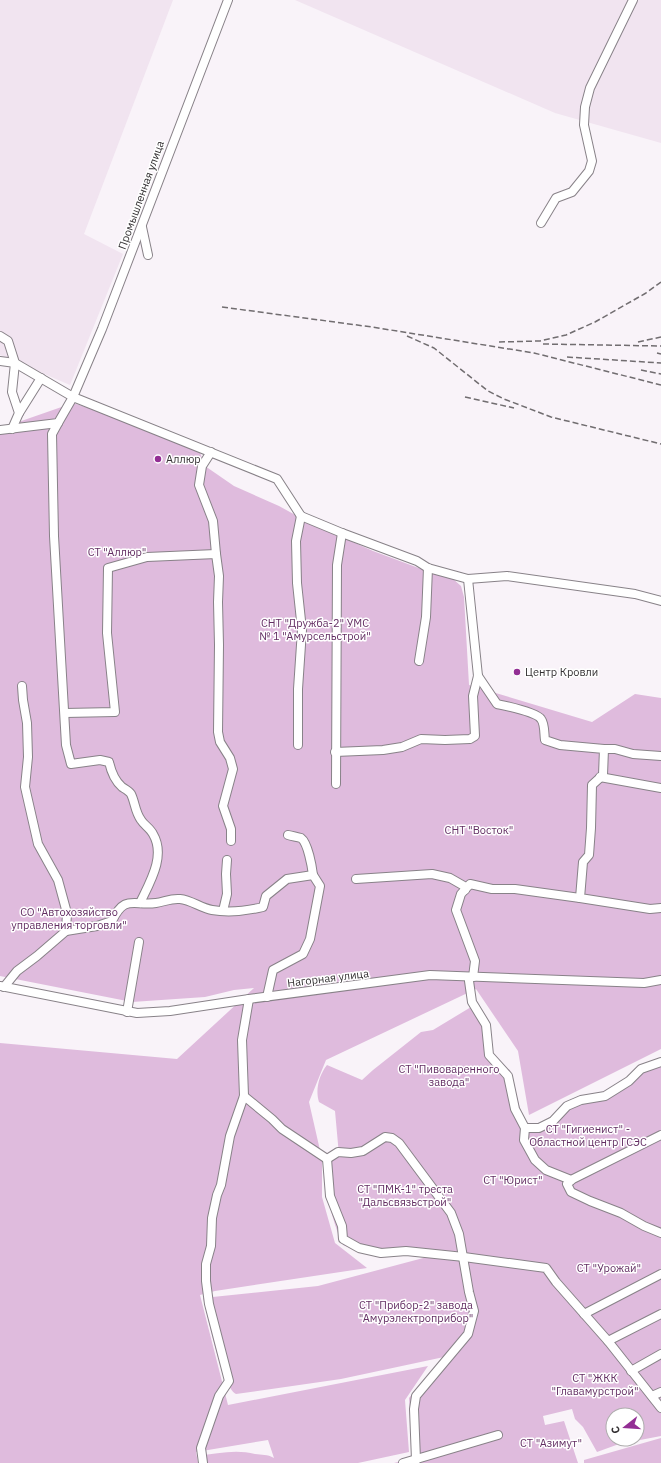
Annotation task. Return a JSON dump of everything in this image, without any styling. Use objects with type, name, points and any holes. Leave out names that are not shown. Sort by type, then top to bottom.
[{"type":"street","name":"Промышленная улица","points":[[140,902],[157,863],[159,849],[153,833],[141,820],[135,809],[131,793],[120,786],[112,772],[109,762],[100,760],[71,764],[66,745],[54,551],[52,434],[72,397],[102,329],[142,226],[159,176],[228,0]]},
{"type":"street","points":[[541,223],[556,198],[572,192],[589,171],[592,161],[584,125],[585,107],[590,88],[633,0]]},
{"type":"street","points":[[142,226],[148,255]]},
{"type":"street","points":[[0,336],[8,341],[15,363],[12,392],[18,413]]},
{"type":"street","points":[[0,361],[15,363],[72,397],[277,479],[301,516],[417,561],[428,568],[468,579],[507,576],[635,594],[661,601]]},
{"type":"street","points":[[12,429],[18,413],[41,378]]},
{"type":"street","points":[[0,430],[58,424]]},
{"type":"street","points":[[211,452],[202,466],[199,485],[213,521],[219,576],[218,732],[220,742],[230,758],[233,769],[223,806],[231,829],[231,841]]},
{"type":"street","points":[[298,745],[298,689],[302,630],[297,583],[296,541],[301,516]]},
{"type":"street","points":[[336,784],[337,565],[342,533]]},
{"type":"street","points":[[64,713],[115,712],[107,633],[108,568],[147,557],[216,554]]},
{"type":"street","points":[[419,661],[426,617],[428,568]]},
{"type":"street","points":[[335,752],[383,750],[402,747],[421,739],[470,739],[475,736],[473,696],[478,676],[468,579]]},
{"type":"street","points":[[478,676],[497,704],[541,718],[544,725],[545,740],[560,745],[615,749],[633,754],[661,756]]},
{"type":"street","points":[[22,686],[22,700],[27,723],[28,757],[25,787],[38,844],[58,880],[67,913],[66,931]]},
{"type":"street","points":[[580,898],[583,862],[589,855],[592,785],[603,775],[604,749]]},
{"type":"street","points":[[600,777],[661,788]]},
{"type":"street","points":[[267,997],[273,970],[303,954],[310,938],[320,886],[313,875],[305,843],[301,838],[288,835]]},
{"type":"street","points":[[223,911],[228,894],[226,874],[227,860]]},
{"type":"street","points":[[356,879],[432,874],[450,878],[464,886],[465,890]]},
{"type":"street","points":[[2,986],[17,971],[41,953],[66,931],[97,926],[112,921],[118,908],[129,903],[156,903],[179,899],[211,910],[242,911],[264,907],[266,896],[287,879],[313,875]]},
{"type":"street","points":[[571,1180],[546,1170],[535,1160],[524,1140],[525,1128],[515,1109],[508,1076],[489,1055],[486,1025],[472,1002],[468,981],[471,977],[475,961],[456,910],[461,894],[470,884],[492,889],[515,889],[650,909],[661,908]]},
{"type":"street","points":[[127,1012],[139,942]]},
{"type":"street","name":"Нагорная улица","points":[[2,986],[137,1013],[170,1011],[430,975],[644,983],[661,980]]},
{"type":"street","points":[[203,1463],[201,1448],[219,1396],[230,1381],[209,1304],[206,1281],[206,1264],[211,1246],[212,1218],[221,1185],[230,1136],[244,1096],[242,1040],[249,999]]},
{"type":"street","points":[[525,1128],[539,1128],[553,1121],[567,1106],[581,1100],[605,1096],[629,1081],[642,1069],[661,1062]]},
{"type":"street","points":[[244,1096],[282,1129],[327,1159]]},
{"type":"street","points":[[661,1135],[571,1180],[567,1184],[571,1192],[621,1213],[644,1226],[661,1233]]},
{"type":"street","points":[[327,1159],[338,1152],[351,1153],[364,1151],[386,1137],[392,1138],[399,1143],[451,1213],[459,1234],[469,1292],[474,1311],[468,1334],[416,1396],[414,1409],[416,1460]]},
{"type":"street","points":[[327,1159],[330,1196],[342,1226],[343,1239],[358,1248],[381,1253],[406,1251],[546,1268],[556,1282],[608,1341],[661,1408]]},
{"type":"street","points":[[584,1314],[661,1274]]},
{"type":"street","points":[[608,1341],[661,1314]]},
{"type":"street","points":[[631,1371],[661,1354]]},
{"type":"street","points":[[652,1396],[661,1392]]},
{"type":"street","points":[[403,1463],[498,1436]]},
{"type":"shaded area","points":[[0,0],[173,0],[84,234],[123,254],[70,385],[0,355]]},
{"type":"shaded area","points":[[295,0],[661,0],[661,143],[555,113]]},
{"type":"green space","points":[[73,403],[110,415],[199,450],[205,466],[234,486],[279,506],[308,522],[373,551],[432,573],[452,578],[461,586],[464,597],[469,685],[592,722],[635,694],[661,698],[661,1049],[529,1115],[518,1051],[476,989],[326,1060],[309,1102],[322,1159],[322,1197],[335,1243],[367,1268],[215,1291],[200,1295],[228,1405],[428,1366],[405,1400],[409,1452],[358,1463],[199,1463],[198,1456],[227,1452],[267,1455],[274,1458],[268,1440],[196,1452],[198,1463],[0,1463],[0,1043],[177,1059],[254,988],[234,990],[205,997],[132,1002],[0,976],[0,433],[7,426]]},
{"type":"green space","points":[[476,1004],[487,1042],[497,1060],[510,1070],[523,1120],[533,1129],[571,1106],[602,1098],[640,1072],[661,1063],[661,1436],[645,1439],[645,1407],[605,1407],[605,1447],[611,1447],[597,1452],[583,1427],[575,1419],[572,1409],[543,1416],[545,1425],[564,1421],[578,1463],[394,1463],[413,1458],[409,1398],[444,1357],[341,1379],[236,1394],[230,1388],[220,1364],[203,1298],[318,1286],[427,1257],[362,1253],[343,1245],[335,1225],[330,1205],[324,1163],[339,1155],[335,1111],[319,1102],[317,1093],[320,1078],[327,1065],[362,1080],[421,1032],[433,1030]]},
{"type":"green space","points":[[661,1438],[661,1463],[584,1463],[584,1460],[630,1447],[645,1447],[645,1443]]},
{"type":"railway","points":[[499,342],[540,341],[566,335],[595,322],[646,293],[661,282]]},
{"type":"railway","points":[[222,307],[372,327],[534,353],[661,385]]},
{"type":"railway","points":[[407,336],[434,348],[488,391],[504,399],[551,417],[661,444]]},
{"type":"railway","points":[[638,342],[661,337]]},
{"type":"railway","points":[[543,344],[661,346]]},
{"type":"railway","points":[[657,353],[661,354]]},
{"type":"railway","points":[[567,357],[661,363]]},
{"type":"railway","points":[[641,370],[661,374]]},
{"type":"railway","points":[[465,397],[514,408]]},
{"type":"place","name":"Аллюр","points":[[158,459]]},
{"type":"place","name":"Центр Кровли","points":[[517,672]]},
{"type":"park label","name":"СТ \"Аллюр\"","points":[[117,552]]},
{"type":"park label","name":"СНТ \"Дружба-2\" УМС № 1 \"Амурсельстрой\"","points":[[315,629]]},
{"type":"park label","name":"СНТ \"Восток\"","points":[[479,830]]},
{"type":"park label","name":"СО \"Автохозяйство управления торговли\"","points":[[69,918]]},
{"type":"park label","name":"СТ \"Пивоваренного завода\"","points":[[449,1075]]},
{"type":"park label","name":"СТ \"Гигиенист\" - Областной центр ГСЭС","points":[[588,1135]]},
{"type":"park label","name":"СТ \"Юрист\"","points":[[513,1180]]},
{"type":"park label","name":"СТ \"ПМК-1\" треста \"Дальсвязьстрой\"","points":[[405,1195]]},
{"type":"park label","name":"СТ \"Урожай\"","points":[[609,1268]]},
{"type":"park label","name":"СТ \"Прибор-2\" завода \"Амурэлектроприбор\"","points":[[416,1311]]},
{"type":"park label","name":"СТ \"ЖКК \"Главамурстрой\"","points":[[595,1384]]},
{"type":"park label","name":"СТ \"Азимут\"","points":[[551,1443]]}]
